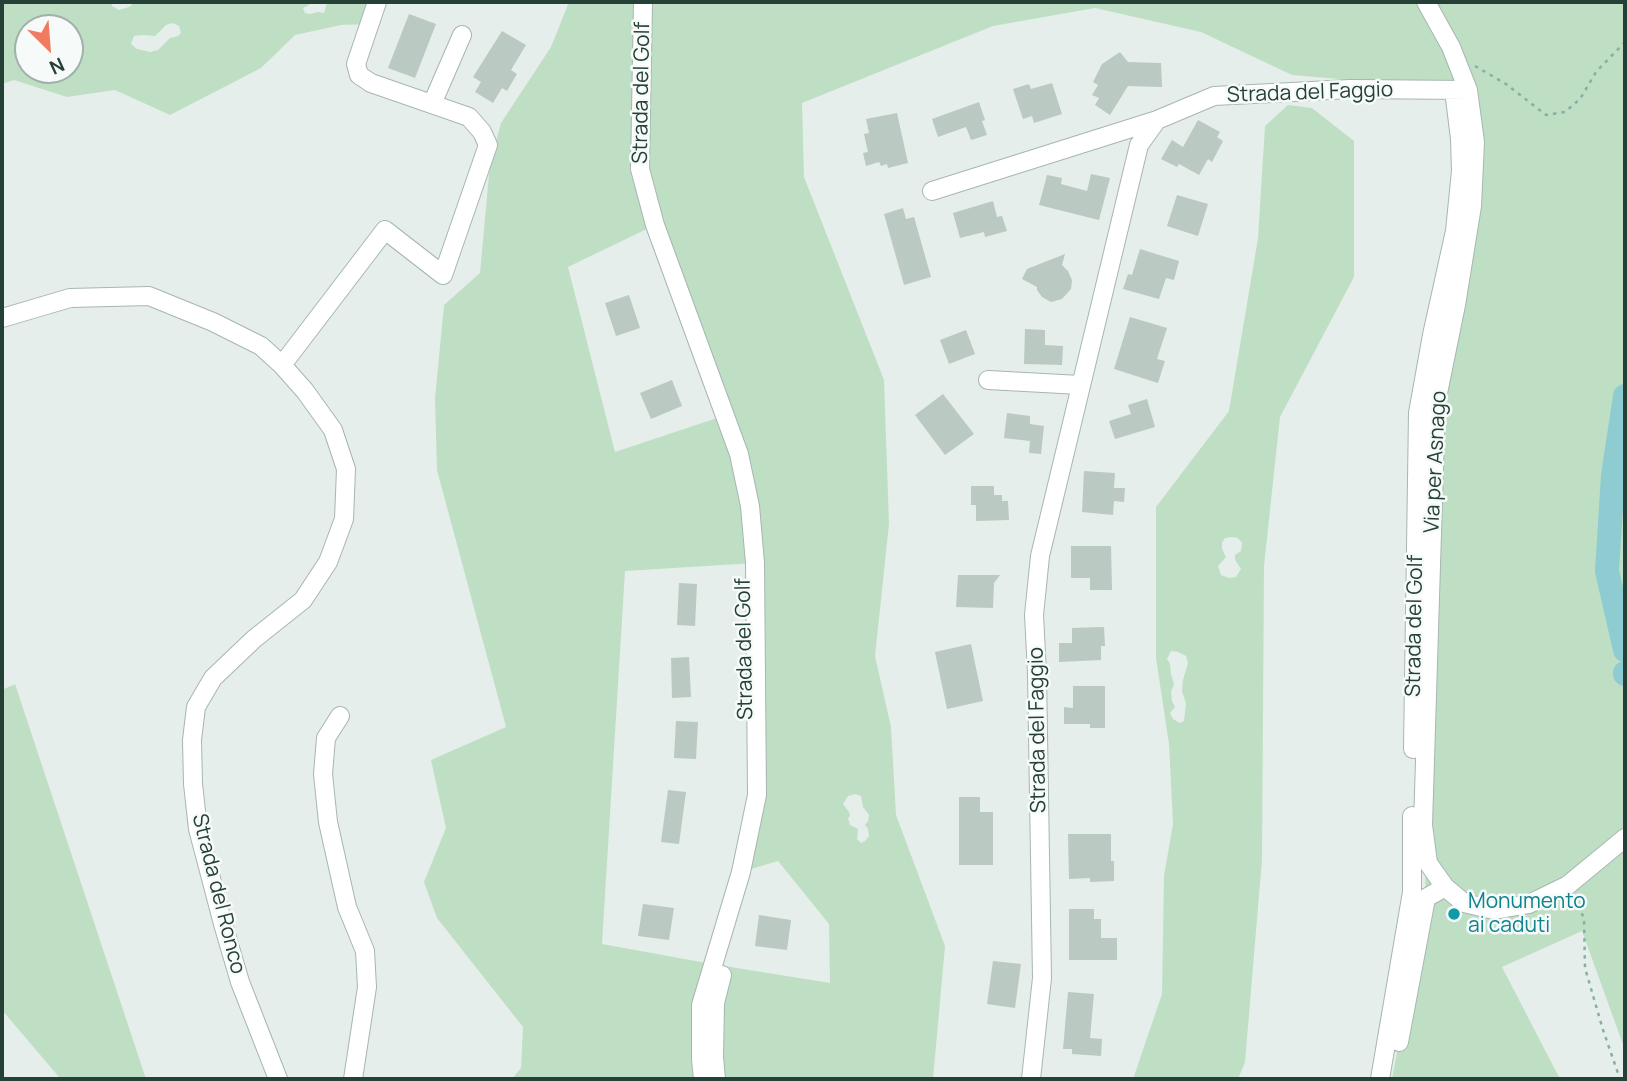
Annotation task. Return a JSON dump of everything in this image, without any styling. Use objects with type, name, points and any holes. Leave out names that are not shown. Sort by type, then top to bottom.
[{"type":"street","points":[[282,365],[385,230],[443,275],[488,145],[482,132],[469,117],[371,83],[359,75],[356,64],[377,2]]},
{"type":"street","name":"Strada del Golf","points":[[643,2],[640,169],[655,225],[739,454],[750,506],[755,563],[758,795],[741,872],[701,1005],[703,1079]]},
{"type":"street","name":"Via per Asnago","points":[[1426,2],[1451,47],[1475,142],[1472,206],[1436,403],[1423,825],[1428,863],[1445,887]]},
{"type":"street","points":[[432,104],[462,35]]},
{"type":"street","name":"Strada del Faggio","points":[[932,191],[1157,120],[1214,96],[1350,89],[1461,90]]},
{"type":"street","name":"Strada del Golf","points":[[1380,1079],[1412,892],[1418,413],[1455,231],[1461,171],[1461,90]]},
{"type":"street","name":"Strada del Faggio","points":[[1031,1079],[1042,978],[1034,615],[1040,556],[1139,145],[1157,120]]},
{"type":"street","name":"Strada del Golf","points":[[655,225],[657,256],[729,455],[739,507],[744,565],[747,797],[730,873],[691,1007],[692,1079]]},
{"type":"street","name":"Strada del Ronco","points":[[2,318],[70,298],[149,296],[213,322],[261,346],[305,391],[333,430],[346,470],[344,519],[328,562],[303,600],[254,639],[214,678],[196,708],[192,740],[198,829],[240,982],[278,1079]]},
{"type":"street","points":[[988,380],[1080,385]]},
{"type":"street","points":[[340,716],[326,738],[323,774],[328,822],[347,907],[365,951],[367,987],[353,1079]]},
{"type":"street","points":[[1392,1079],[1426,898],[1445,887],[1464,903],[1494,910],[1529,904],[1568,885],[1625,838]]},
{"type":"street","name":"Strada del Golf","points":[[716,1079],[715,1003],[751,882],[741,872]]},
{"type":"path","points":[[1475,66],[1506,84],[1546,115],[1565,112],[1580,99],[1596,72],[1625,42]]},
{"type":"path","points":[[1568,885],[1584,918],[1586,968],[1620,1079]]},
{"type":"green space","points":[[2,2],[112,2],[112,6],[119,10],[135,2],[309,2],[309,5],[303,8],[305,13],[310,14],[324,13],[327,2],[377,2],[369,24],[341,25],[295,35],[261,68],[170,115],[115,90],[67,97],[26,84],[84,84],[84,14],[14,14],[14,80],[2,84]],"holes":[[[173,23],[179,26],[181,33],[170,38],[158,50],[150,52],[137,49],[131,44],[134,36],[155,36],[166,25]]]},
{"type":"green space","points":[[569,2],[1625,2],[1625,1050],[1582,931],[1502,967],[1560,1079],[1392,1079],[1426,898],[1423,825],[1436,403],[1468,90],[1292,75],[1201,32],[1095,8],[993,26],[802,103],[804,177],[884,380],[889,524],[875,656],[891,727],[896,815],[945,946],[933,1079],[512,1079],[521,1068],[523,1027],[437,918],[424,882],[446,828],[431,760],[506,727],[437,470],[435,399],[444,305],[480,273],[490,164],[501,123],[551,47]],"holes":[[[655,225],[726,415],[615,452],[568,267]],[[755,563],[757,795],[741,872],[778,861],[829,924],[830,983],[602,944],[625,571]],[[848,796],[861,796],[863,807],[869,815],[865,825],[869,836],[861,843],[857,839],[858,829],[850,825],[849,812],[843,804]]]},
{"type":"green space","points":[[1288,105],[1312,108],[1354,141],[1354,277],[1280,417],[1264,566],[1262,860],[1245,1062],[1238,1079],[1133,1079],[1162,994],[1164,876],[1173,824],[1169,744],[1156,658],[1156,507],[1229,411],[1258,238],[1265,126]],"holes":[[[1225,538],[1238,538],[1242,543],[1241,551],[1235,555],[1241,569],[1236,577],[1229,578],[1221,575],[1218,566],[1226,557],[1222,543]],[[1171,651],[1186,656],[1188,663],[1182,691],[1186,704],[1184,721],[1180,723],[1173,719],[1170,713],[1175,707],[1171,692],[1174,684],[1167,659]]]},
{"type":"green space","points":[[15,684],[146,1079],[59,1077],[2,1010],[2,690]]},
{"type":"building","points":[[409,14],[436,24],[415,78],[388,68]]},
{"type":"building","points":[[502,31],[526,45],[511,70],[517,74],[507,91],[502,88],[493,103],[475,92],[481,82],[473,77]]},
{"type":"building","points":[[1120,52],[1128,62],[1161,63],[1162,87],[1128,86],[1110,115],[1095,105],[1099,98],[1092,95],[1098,85],[1093,82],[1102,64]]},
{"type":"building","points":[[1052,83],[1062,114],[1034,123],[1032,116],[1023,119],[1013,89],[1029,84],[1031,89]]},
{"type":"building","points":[[979,102],[987,135],[971,140],[966,127],[938,137],[932,119]]},
{"type":"building","points":[[897,113],[908,163],[888,168],[887,164],[881,166],[879,162],[866,166],[863,153],[868,152],[864,134],[869,133],[866,119]]},
{"type":"building","points":[[1198,120],[1220,132],[1217,137],[1223,141],[1212,162],[1208,159],[1199,175],[1179,164],[1177,167],[1161,159],[1172,140],[1183,147]]},
{"type":"building","points":[[1091,174],[1110,178],[1099,220],[1039,205],[1047,175],[1062,178],[1061,184],[1087,191]]},
{"type":"building","points":[[1177,195],[1208,204],[1198,236],[1167,226]]},
{"type":"building","points":[[993,201],[997,217],[1002,216],[1007,231],[985,237],[984,232],[960,238],[953,213]]},
{"type":"building","points":[[903,208],[906,219],[914,217],[931,277],[904,285],[884,214]]},
{"type":"building","points":[[1140,249],[1179,261],[1174,280],[1166,278],[1159,299],[1123,289],[1128,274],[1132,275]]},
{"type":"building","points":[[1065,254],[1062,265],[1072,280],[1071,289],[1062,299],[1051,302],[1042,297],[1037,287],[1022,279],[1027,269]]},
{"type":"building","points":[[629,295],[640,328],[616,336],[605,303]]},
{"type":"building","points":[[1130,317],[1167,328],[1157,359],[1165,361],[1158,383],[1114,369]]},
{"type":"building","points":[[1025,329],[1045,330],[1045,345],[1063,346],[1062,365],[1024,364]]},
{"type":"building","points":[[966,330],[975,354],[949,364],[940,340]]},
{"type":"building","points":[[672,380],[682,406],[651,419],[640,393]]},
{"type":"building","points":[[943,394],[974,434],[945,455],[915,415]]},
{"type":"building","points":[[1147,399],[1155,427],[1115,439],[1109,421],[1131,414],[1128,405]]},
{"type":"building","points":[[1007,413],[1030,416],[1030,424],[1044,426],[1041,454],[1029,453],[1030,441],[1004,438]]},
{"type":"building","points":[[1084,471],[1115,473],[1114,488],[1125,488],[1124,502],[1114,501],[1113,515],[1082,512]]},
{"type":"building","points":[[971,486],[994,486],[994,495],[1002,495],[1002,501],[1008,501],[1009,520],[976,521],[976,505],[971,505]]},
{"type":"building","points":[[1071,546],[1111,546],[1112,590],[1090,590],[1090,578],[1071,578]]},
{"type":"building","points":[[958,575],[1000,575],[994,583],[993,608],[956,607]]},
{"type":"building","points":[[679,583],[697,584],[695,626],[677,625]]},
{"type":"building","points":[[1104,627],[1105,646],[1101,646],[1101,660],[1059,662],[1059,643],[1072,643],[1072,628]]},
{"type":"building","points":[[971,644],[983,701],[947,709],[935,652]]},
{"type":"building","points":[[689,657],[691,697],[672,698],[671,658]]},
{"type":"building","points":[[1073,686],[1105,686],[1105,728],[1090,728],[1090,724],[1064,724],[1064,707],[1073,708]]},
{"type":"building","points":[[676,721],[698,722],[696,759],[674,758]]},
{"type":"building","points":[[668,790],[686,792],[679,844],[661,842]]},
{"type":"building","points":[[959,797],[980,797],[980,812],[993,812],[993,865],[959,865]]},
{"type":"building","points":[[1068,834],[1111,834],[1114,881],[1069,879]]},
{"type":"building","points":[[643,904],[674,908],[669,940],[638,936]]},
{"type":"building","points":[[1069,909],[1094,909],[1094,919],[1101,919],[1101,938],[1117,938],[1117,960],[1069,960]]},
{"type":"building","points":[[759,915],[791,920],[787,950],[755,946]]},
{"type":"building","points":[[993,961],[1021,964],[1015,1008],[987,1004]]},
{"type":"building","points":[[1068,992],[1094,994],[1090,1038],[1102,1039],[1101,1056],[1072,1054],[1072,1049],[1063,1049]]},
{"type":"waterway","points":[[1625,396],[1613,475],[1607,571],[1625,650]]},
{"type":"place","name":"Monumento ai caduti","points":[[1454,914]]}]
